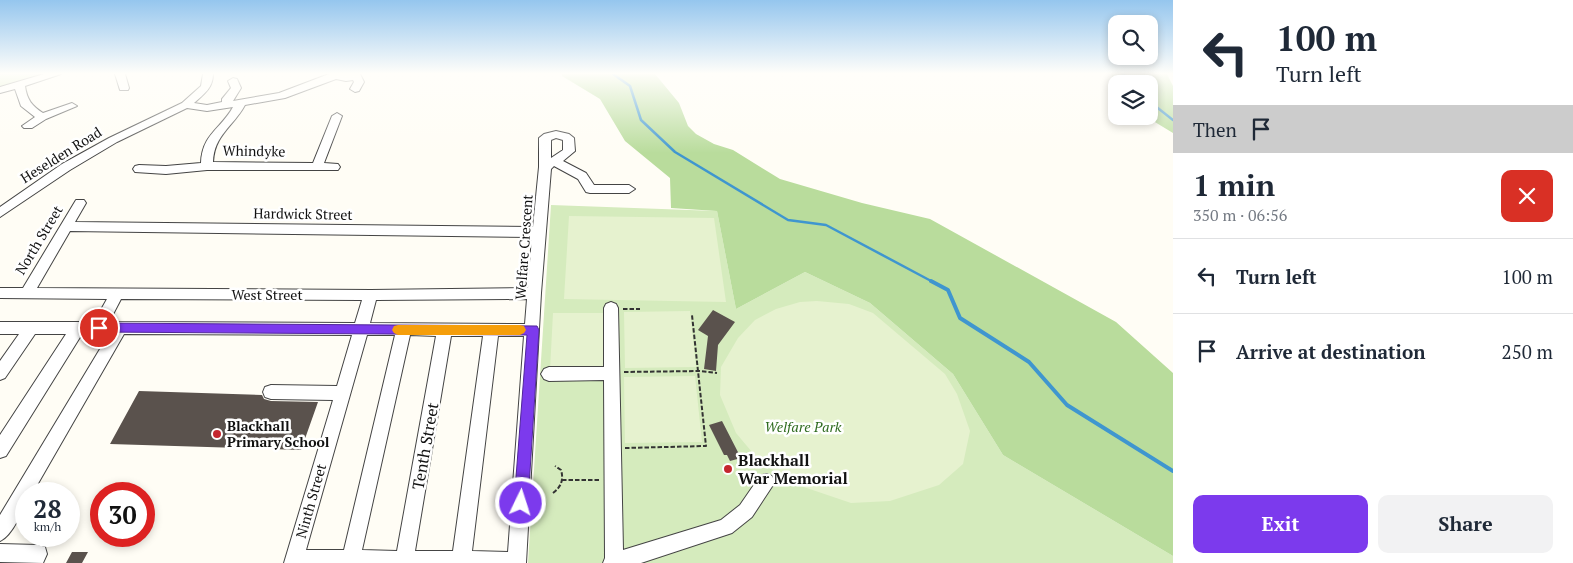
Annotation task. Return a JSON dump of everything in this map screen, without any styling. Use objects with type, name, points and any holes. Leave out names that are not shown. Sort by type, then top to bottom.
[{"type":"street","points":[[22,100],[27,107],[42,117]]},
{"type":"street","name":"Heselden Road","points":[[0,212],[74,162],[113,140],[186,105],[191,100]]},
{"type":"street","points":[[186,105],[207,108],[253,100]]},
{"type":"street","name":"Whindyke","points":[[241,102],[236,114],[215,132],[206,152],[207,166],[334,167]]},
{"type":"street","points":[[28,126],[42,117],[72,106]]},
{"type":"street","points":[[317,167],[336,120],[319,125]]},
{"type":"street","name":"Welfare Crescent","points":[[517,562],[534,293],[540,232],[550,164],[582,176],[590,189],[629,189]]},
{"type":"street","points":[[139,169],[166,170],[207,166]]},
{"type":"street","name":"North Street","points":[[26,294],[80,203]]},
{"type":"street","name":"Hardwick Street","points":[[66,226],[540,232]]},
{"type":"street","name":"West Street","points":[[0,293],[116,295],[534,293]]},
{"type":"street","points":[[99,328],[116,295]]},
{"type":"street","name":"Ninth Street","points":[[294,561],[371,295]]},
{"type":"street","points":[[611,309],[616,373],[612,448],[613,562],[726,527],[746,511],[766,482]]},
{"type":"street","points":[[0,328],[533,330]]},
{"type":"street","points":[[0,373],[31,328]]},
{"type":"street","points":[[0,450],[78,328]]},
{"type":"street","points":[[0,532],[120,328]]},
{"type":"street","points":[[350,560],[404,330]]},
{"type":"street","name":"Tenth Street","points":[[405,561],[445,330]]},
{"type":"street","points":[[461,561],[490,330]]},
{"type":"street","points":[[549,374],[616,373]]},
{"type":"street","points":[[271,392],[342,393]]},
{"type":"street","points":[[0,553],[38,554],[33,563]]},
{"type":"street","points":[[294,561],[517,562]]},
{"type":"path","points":[[611,309],[640,309]]},
{"type":"path","points":[[612,448],[706,446],[692,315]]},
{"type":"path","points":[[616,373],[699,371],[717,373]]},
{"type":"path","points":[[553,493],[560,487],[562,480],[560,470],[555,466]]},
{"type":"path","points":[[562,480],[613,480]]},
{"type":"green space","points":[[601,100],[677,100],[688,126],[696,134],[714,144],[733,150],[780,179],[862,203],[930,219],[1116,322],[1173,373],[1173,556],[1003,455],[953,374],[870,303],[805,272],[736,309],[717,211],[671,208],[670,178],[625,141]]},
{"type":"green space","points":[[1158,100],[1173,100],[1173,133],[1158,124]]},
{"type":"green space","name":"Welfare Park","points":[[551,205],[717,211],[736,309],[805,272],[870,303],[953,374],[1003,455],[1173,556],[1173,563],[528,563]]},
{"type":"green space","points":[[569,216],[714,218],[726,302],[564,299]]},
{"type":"green space","points":[[817,301],[849,304],[873,313],[945,374],[957,394],[970,431],[963,464],[939,485],[890,501],[851,503],[789,482],[757,458],[736,433],[720,395],[721,367],[738,338],[755,320],[776,309],[800,302]]},
{"type":"green space","points":[[690,311],[696,367],[625,368],[624,312]]},
{"type":"green space","points":[[553,313],[608,313],[609,369],[550,370]]},
{"type":"green space","points":[[695,376],[702,442],[625,443],[624,377]]},
{"type":"building","points":[[713,310],[735,322],[718,345],[716,371],[704,369],[708,336],[698,330]]},
{"type":"building","points":[[139,391],[262,395],[264,399],[271,401],[318,402],[301,450],[110,444]]},
{"type":"building","points":[[722,421],[741,458],[730,461],[727,455],[724,455],[709,425]]},
{"type":"building","points":[[72,552],[88,552],[82,563],[66,563]]},
{"type":"waterway","points":[[635,100],[641,120],[675,152],[788,220],[826,225],[933,282]]},
{"type":"waterway","points":[[1158,108],[1173,120]]},
{"type":"waterway","points":[[931,281],[948,290],[960,318],[1029,362],[1067,405],[1173,471]]},
{"type":"slow traffic","points":[[398,330],[520,330]]},
{"type":"place","name":"Blackhall Primary School","points":[[217,434]]},
{"type":"place","name":"Blackhall War Memorial","points":[[728,469]]},
{"type":"route","points":[[99,328],[533,330],[521,503]]}]
